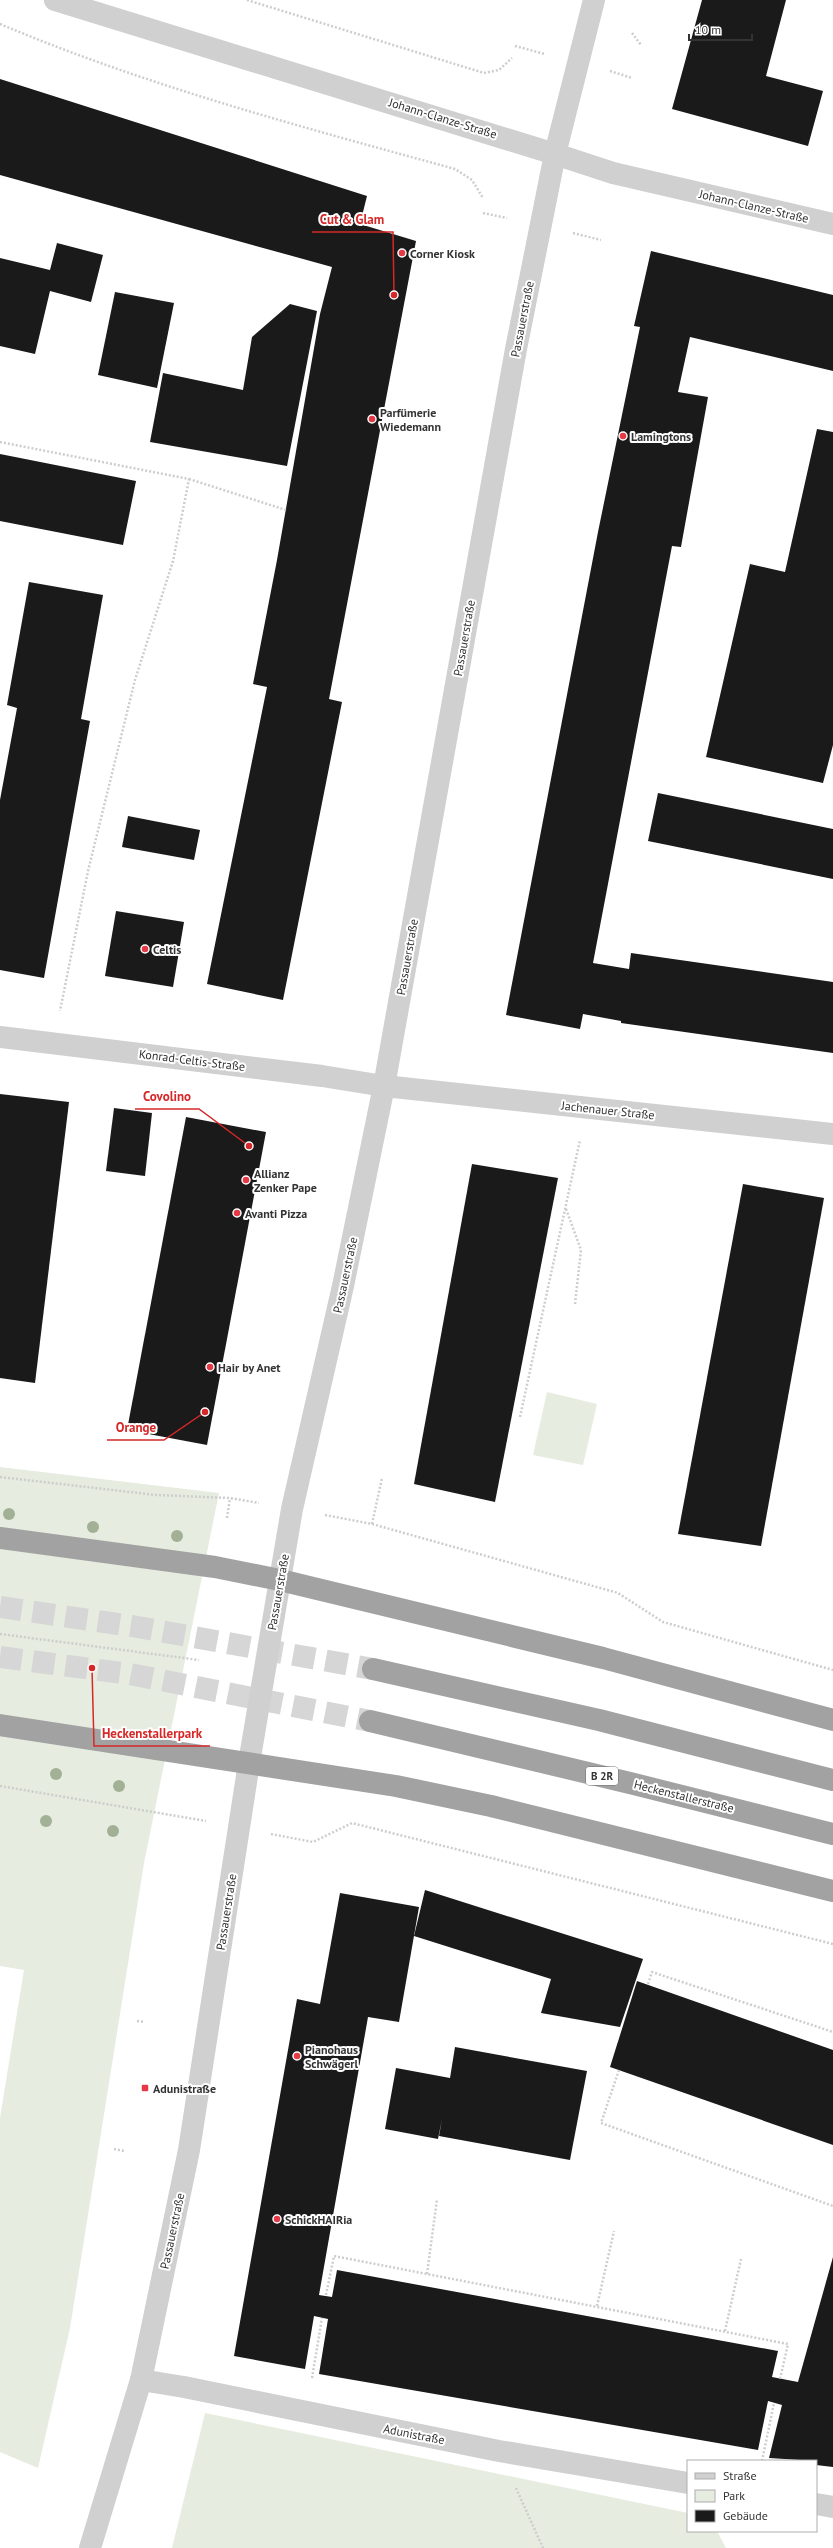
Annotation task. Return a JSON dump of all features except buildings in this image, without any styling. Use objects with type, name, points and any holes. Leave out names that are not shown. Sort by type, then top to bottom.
[{"type":"highway","points":[[0,1538],[215,1567],[280,1580],[603,1658],[833,1720]]},
{"type":"highway","points":[[374,1669],[599,1720],[833,1780]]},
{"type":"highway","name":"Heckenstallerstraße","points":[[370,1721],[634,1784],[833,1834]]},
{"type":"highway","points":[[0,1725],[249,1762],[396,1786],[491,1806],[833,1891]]},
{"type":"street","name":"Johann-Clanze-Straße","points":[[55,0],[613,173],[833,224]]},
{"type":"street","name":"Passauerstraße","points":[[90,2548],[141,2380],[189,2150],[249,1762],[292,1509],[343,1286],[384,1086],[516,349],[555,154],[594,0]]},
{"type":"street","name":"Konrad-Celtis-Straße","points":[[0,1037],[322,1076],[384,1086]]},
{"type":"street","name":"Jachenauer Straße","points":[[384,1086],[833,1134]]},
{"type":"street","name":"Adunistraße","points":[[141,2380],[499,2451],[687,2483]]},
{"type":"street","points":[[817,2504],[833,2507]]},
{"type":"path","points":[[247,0],[484,73],[500,70],[512,58]]},
{"type":"path","points":[[0,24],[41,42],[241,110],[455,169],[472,180],[483,198]]},
{"type":"path","points":[[632,33],[641,44]]},
{"type":"path","points":[[0,442],[189,479],[286,510]]},
{"type":"path","points":[[53,1043],[88,871],[135,680],[173,561],[189,479]]},
{"type":"path","points":[[520,1417],[588,1108]]},
{"type":"path","points":[[565,1209],[581,1250],[575,1304]]},
{"type":"path","points":[[0,1477],[156,1495],[230,1498],[227,1518]]},
{"type":"path","points":[[382,1478],[372,1524],[618,1593],[663,1622],[833,1670]]},
{"type":"path","points":[[0,1634],[199,1660]]},
{"type":"path","points":[[0,1786],[171,1815]]},
{"type":"path","points":[[313,1842],[352,1823],[833,1944]]},
{"type":"path","points":[[648,1984],[652,1972],[833,2032]]},
{"type":"path","points":[[138,2021],[145,2022]]},
{"type":"path","points":[[619,2070],[602,2123],[833,2206]]},
{"type":"path","points":[[114,2150],[124,2151]]},
{"type":"path","points":[[428,2274],[437,2199]]},
{"type":"path","points":[[597,2306],[614,2231]]},
{"type":"path","points":[[326,2295],[334,2256],[788,2344],[780,2378]]},
{"type":"path","points":[[725,2331],[741,2259]]},
{"type":"path","points":[[306,2412],[322,2318]]},
{"type":"path","points":[[762,2460],[774,2403]]},
{"type":"path","points":[[499,2451],[543,2548]]},
{"type":"green space","points":[[547,1392],[597,1404],[583,1465],[533,1455]]},
{"type":"green space","points":[[0,1467],[219,1493],[144,1863],[70,2328],[38,2468],[0,2452],[0,2118],[24,1970],[0,1966]]},
{"type":"green space","points":[[205,2413],[687,2513],[687,2532],[718,2532],[726,2548],[172,2548]]},
{"type":"tunnel","points":[[0,1607],[132,1626],[373,1669]]},
{"type":"tunnel","points":[[0,1657],[130,1674],[370,1721]]},
{"type":"place","name":"Corner Kiosk","points":[[402,253]]},
{"type":"place","name":"Cut & Glam","points":[[394,295]]},
{"type":"place","name":"Parfümerie Wiedemann","points":[[372,419]]},
{"type":"place","name":"Lamingtons","points":[[623,436]]},
{"type":"place","name":"Celtis","points":[[145,949]]},
{"type":"place","name":"Covolino","points":[[249,1146]]},
{"type":"place","name":"Allianz Zenker Pape","points":[[246,1180]]},
{"type":"place","name":"Avanti Pizza","points":[[237,1213]]},
{"type":"place","name":"Hair by Anet","points":[[210,1367]]},
{"type":"place","name":"Orange","points":[[205,1412]]},
{"type":"place","name":"Heckenstallerpark","points":[[92,1668]]},
{"type":"place","name":"Pianohaus Schwägerl","points":[[297,2056]]},
{"type":"place","name":"Adunistraße","points":[[145,2088]]},
{"type":"place","name":"SchickHAIRia","points":[[277,2219]]}]
